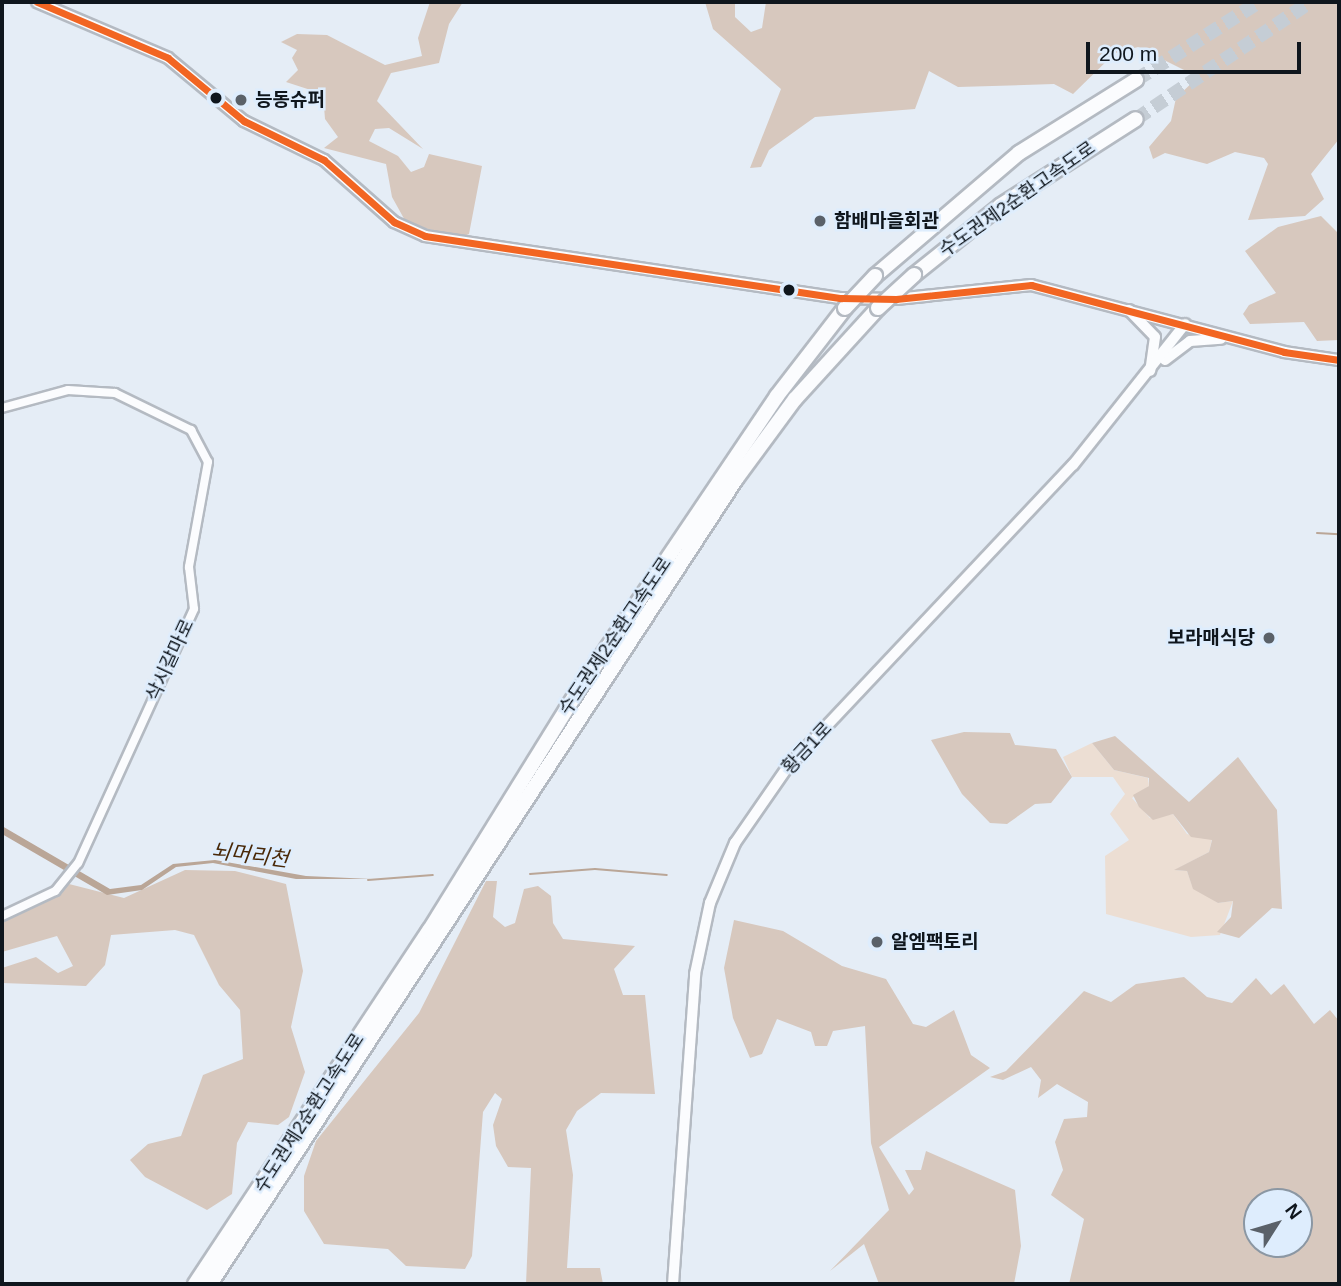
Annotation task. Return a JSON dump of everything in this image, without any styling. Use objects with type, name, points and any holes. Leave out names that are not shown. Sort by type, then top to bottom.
[{"type":"highway","name":"수도권제2순환고속도로","points":[[195,1284],[429,931],[576,694],[777,396],[845,308],[875,276],[1019,153],[1136,80]]},
{"type":"highway","name":"수도권제2순환고속도로","points":[[210,1284],[736,479],[795,399],[878,308],[914,275],[1000,206],[1136,118]]},
{"type":"street","points":[[37,2],[168,58],[244,121],[324,160],[394,222],[425,236],[841,298],[896,299],[1031,285],[1126,308],[1234,339],[1339,360]]},
{"type":"street","points":[[1126,308],[1155,337],[1149,374]]},
{"type":"street","name":"황금1로","points":[[673,1284],[695,974],[710,903],[734,843],[787,768],[944,606],[1149,374],[1185,324]]},
{"type":"street","points":[[1149,374],[1190,341],[1234,339]]},
{"type":"street","name":"삭시갈마로","points":[[2,408],[68,390],[115,393],[191,430],[208,462],[189,567],[194,609],[76,866],[68,878],[2,916]]},
{"type":"shaded area","points":[[430,2],[463,2],[449,24],[439,63],[391,73],[377,101],[423,149],[389,128],[375,129],[369,141],[398,156],[411,172],[424,167],[429,154],[482,166],[469,234],[462,237],[407,224],[392,197],[386,164],[324,148],[338,137],[325,119],[323,94],[286,82],[298,70],[292,58],[297,50],[281,42],[297,34],[327,35],[385,65],[422,56],[418,38]]},
{"type":"shaded area","points":[[705,2],[735,2],[735,17],[751,32],[762,28],[766,2],[1339,2],[1339,139],[1311,174],[1324,199],[1305,216],[1248,220],[1268,164],[1264,158],[1235,152],[1207,164],[1165,153],[1153,159],[1149,147],[1171,121],[1176,98],[1198,77],[1138,47],[1115,53],[1073,94],[1054,84],[958,87],[929,71],[915,109],[815,117],[769,150],[761,167],[750,168],[781,89],[713,29]]},
{"type":"shaded area","points":[[1321,216],[1339,234],[1339,340],[1317,341],[1304,322],[1250,324],[1243,314],[1249,305],[1276,293],[1245,251],[1278,227]]},
{"type":"shaded area","points":[[964,732],[1010,733],[1015,745],[1056,749],[1072,777],[1051,803],[1035,804],[1007,824],[990,823],[962,794],[931,740]]},
{"type":"shaded area","points":[[1115,736],[1189,802],[1238,757],[1277,810],[1282,909],[1272,908],[1239,938],[1217,932],[1231,917],[1233,901],[1218,903],[1193,889],[1187,871],[1174,870],[1209,852],[1212,840],[1191,837],[1173,814],[1153,820],[1139,807],[1133,795],[1149,786],[1149,778],[1114,770],[1092,743]]},
{"type":"shaded area","points":[[1092,743],[1114,770],[1148,778],[1149,786],[1132,798],[1150,818],[1173,814],[1187,834],[1212,839],[1209,852],[1175,870],[1187,871],[1192,885],[1218,903],[1233,901],[1220,935],[1191,937],[1106,914],[1105,856],[1129,840],[1110,814],[1125,794],[1113,777],[1072,777],[1063,757]]},
{"type":"shaded area","points":[[2,826],[110,889],[141,885],[173,864],[215,860],[306,876],[371,879],[296,879],[213,863],[176,867],[142,890],[107,895],[2,834]]},
{"type":"shaded area","points":[[185,870],[235,871],[286,884],[303,971],[291,1027],[305,1072],[289,1117],[278,1125],[248,1122],[237,1143],[232,1194],[207,1210],[145,1177],[130,1160],[148,1144],[181,1136],[203,1075],[243,1059],[240,1010],[219,985],[194,935],[175,930],[111,935],[105,965],[86,986],[2,983],[2,968],[36,957],[58,973],[73,966],[57,936],[2,952],[2,920],[69,884],[124,898]]},
{"type":"shaded area","points":[[486,881],[497,881],[493,917],[505,927],[515,923],[524,889],[538,886],[551,896],[553,923],[563,939],[635,946],[614,969],[623,995],[645,995],[655,1094],[601,1093],[577,1111],[566,1130],[573,1175],[567,1268],[600,1268],[603,1284],[526,1284],[531,1168],[508,1167],[496,1146],[493,1125],[502,1099],[495,1093],[483,1112],[472,1256],[465,1269],[406,1266],[388,1249],[324,1244],[304,1211],[304,1176],[316,1141],[419,1013]]},
{"type":"shaded area","points":[[734,920],[783,931],[842,966],[886,979],[913,1024],[926,1027],[954,1010],[971,1055],[990,1068],[879,1147],[909,1195],[914,1189],[905,1170],[921,1170],[926,1151],[1015,1190],[1021,1246],[1014,1284],[879,1284],[864,1244],[830,1271],[889,1210],[871,1143],[865,1026],[833,1031],[827,1046],[815,1046],[811,1032],[777,1019],[762,1054],[750,1058],[733,1018],[724,968]]},
{"type":"shaded area","points":[[1184,977],[1207,997],[1232,1003],[1256,978],[1271,995],[1284,984],[1314,1024],[1330,1010],[1339,1021],[1337,1284],[1069,1284],[1084,1219],[1051,1195],[1063,1170],[1055,1142],[1064,1119],[1087,1117],[1088,1102],[1057,1084],[1038,1098],[1041,1080],[1031,1067],[1003,1080],[990,1077],[1006,1071],[1084,991],[1111,1002],[1136,984]]},
{"type":"waterway","points":[[1317,533],[1339,534]]},
{"type":"waterway","name":"뇌머리천","points":[[530,874],[595,869],[667,875]]},
{"type":"waterway","name":"뇌머리천","points":[[368,880],[433,875]]},
{"type":"tunnel","points":[[1136,80],[1259,2]]},
{"type":"tunnel","points":[[1136,119],[1310,2]]},
{"type":"transit line","points":[[37,2],[168,58],[244,121],[324,160],[394,222],[425,236],[841,298],[896,299],[1031,285],[1284,352],[1339,360]]},
{"type":"place","name":"능동슈퍼","points":[[241,100]]},
{"type":"place","name":"함배마을회관","points":[[820,221]]},
{"type":"place","name":"보라매식당","points":[[1269,638]]},
{"type":"place","name":"알엠팩토리","points":[[877,942]]}]
